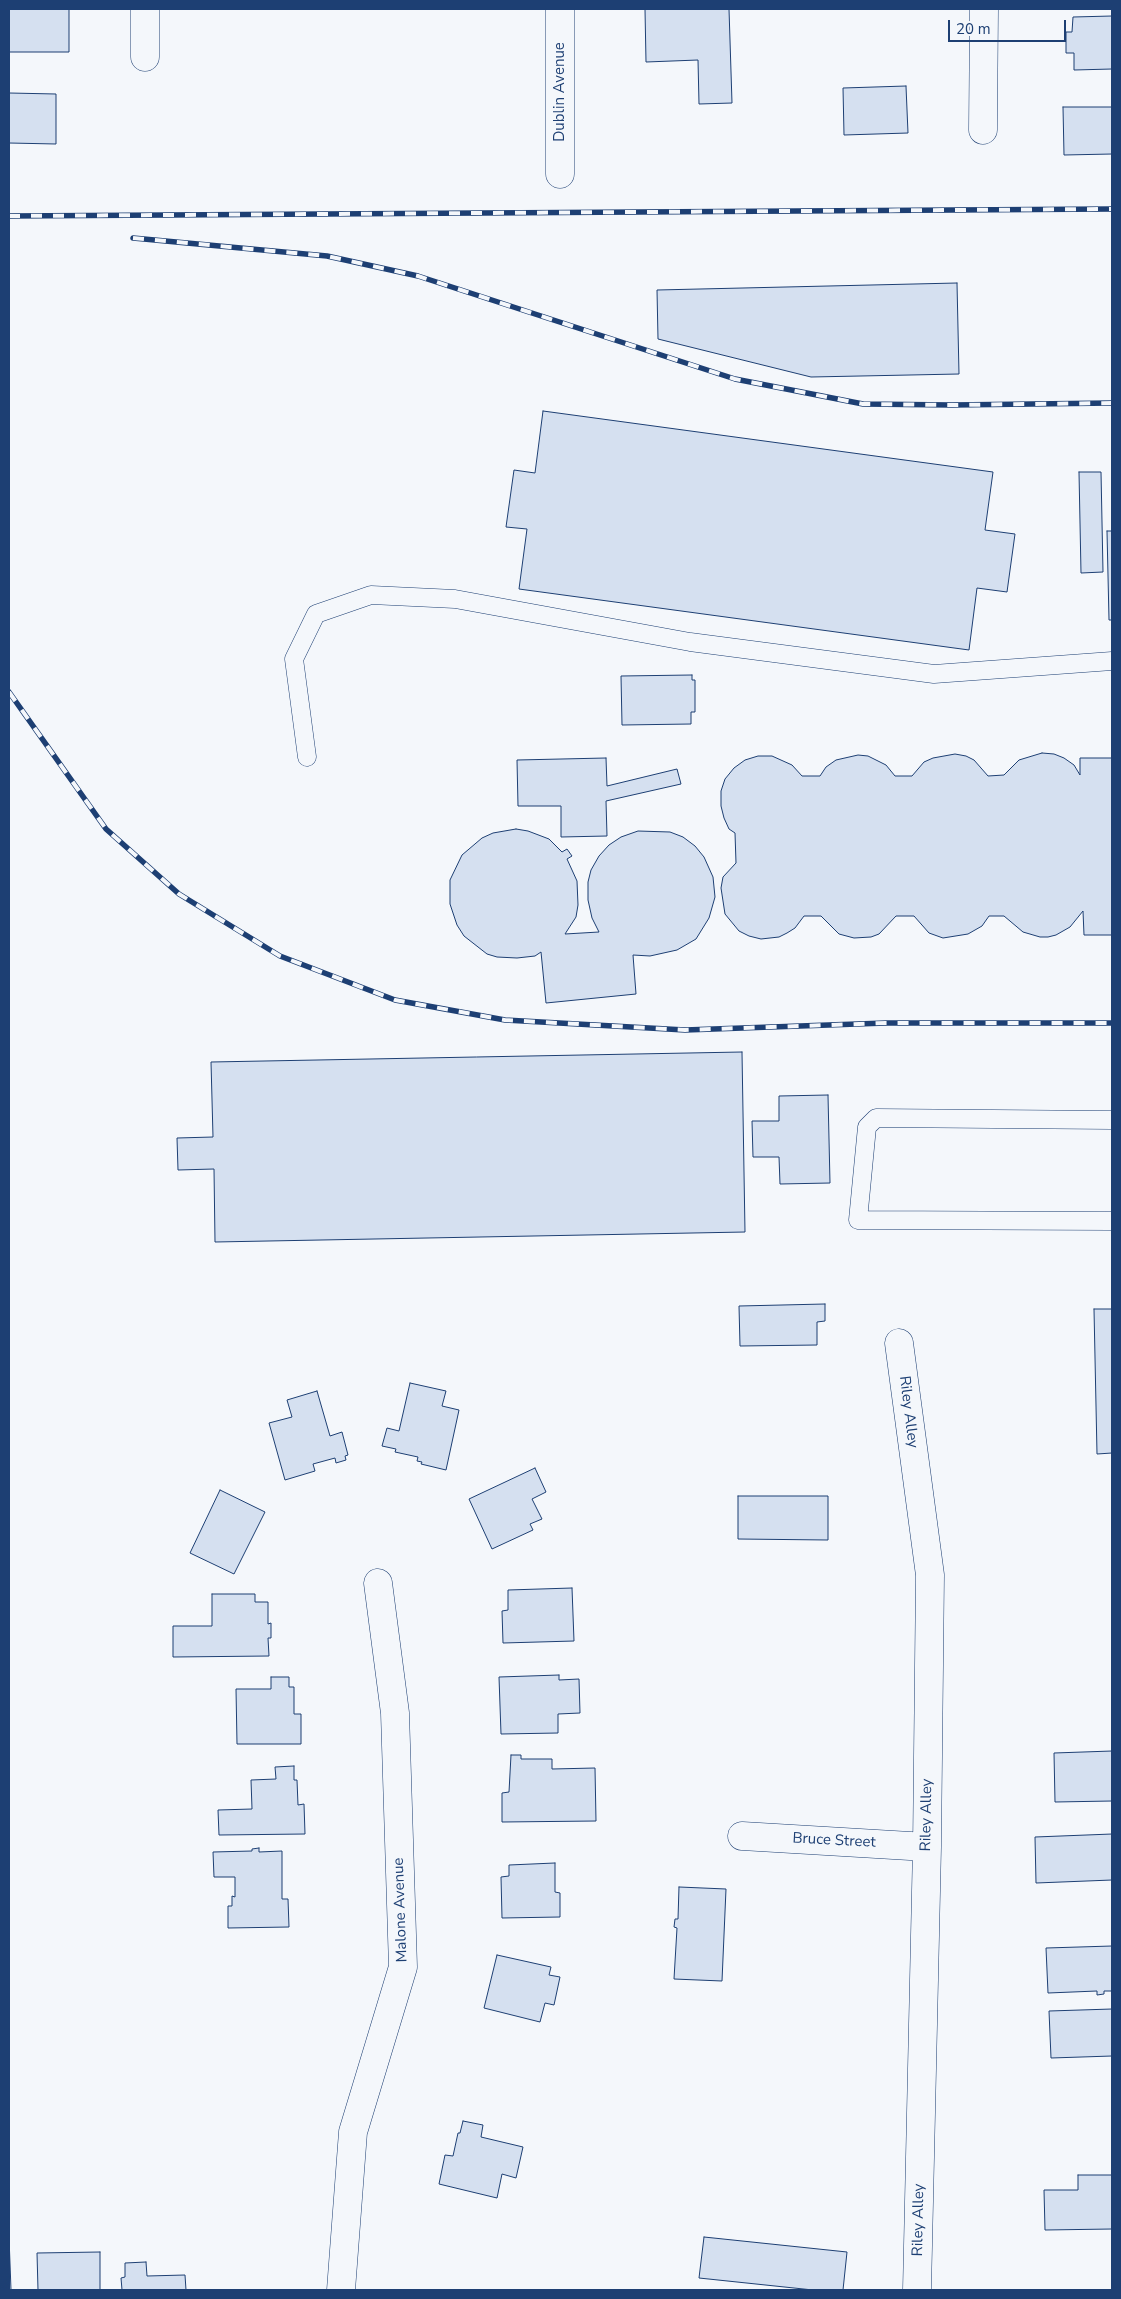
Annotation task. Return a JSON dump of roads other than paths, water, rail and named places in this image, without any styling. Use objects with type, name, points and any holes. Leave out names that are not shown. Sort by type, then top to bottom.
[{"type":"street","points":[[145,9],[145,57]]},
{"type":"street","name":"Dublin Avenue","points":[[560,9],[560,174]]},
{"type":"street","points":[[983,130],[984,9]]},
{"type":"street","name":"Riley Alley","points":[[899,1342],[930,1575],[927,1847],[917,2290]]},
{"type":"street","name":"Malone Avenue","points":[[341,2290],[353,2132],[403,1967],[394,1713],[378,1583]]},
{"type":"street","name":"Bruce Street","points":[[742,1836],[927,1847]]},
{"type":"lane","points":[[307,757],[294,659],[316,614],[371,595],[455,599],[690,642],[934,674],[1112,661]]},
{"type":"lane","points":[[1112,1120],[876,1118],[867,1127],[858,1220],[1112,1221]]},
{"type":"railway","points":[[9,216],[1112,209]]},
{"type":"railway","points":[[133,238],[327,256],[418,276],[735,379],[863,404],[1112,403]]},
{"type":"railway","points":[[9,692],[106,829],[179,894],[280,956],[395,1000],[505,1020],[685,1030],[886,1023],[1112,1023]]}]
